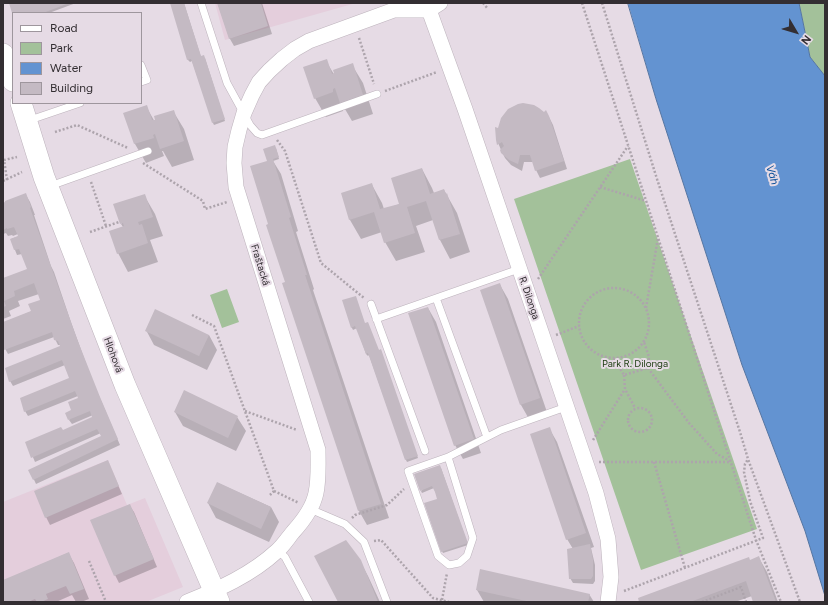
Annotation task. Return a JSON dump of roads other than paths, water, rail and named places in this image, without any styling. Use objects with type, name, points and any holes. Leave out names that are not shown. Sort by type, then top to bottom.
[{"type":"main road","points":[[3,54],[12,78]]},
{"type":"main road","name":"Hlohová","points":[[24,112],[48,186],[125,385],[216,596]]},
{"type":"street","name":"Fraštacká","points":[[187,602],[216,596],[278,551],[300,525],[310,509],[316,494],[318,483],[318,450],[236,187],[234,164],[235,147],[244,113],[259,82],[288,54],[309,41],[394,10],[434,6]]},
{"type":"street","name":"R. Dilonga","points":[[434,6],[465,109],[596,493],[608,539],[610,577],[608,599]]},
{"type":"lane","points":[[201,3],[227,82],[250,125],[257,133],[262,135],[377,94]]},
{"type":"lane","points":[[142,68],[147,80],[142,82]]},
{"type":"lane","points":[[24,112],[74,104]]},
{"type":"lane","points":[[48,186],[148,151]]},
{"type":"lane","points":[[376,319],[519,269]]},
{"type":"lane","points":[[436,298],[487,437]]},
{"type":"lane","points":[[371,304],[425,451]]},
{"type":"lane","points":[[448,457],[472,538],[467,556],[459,563],[449,565],[438,556],[408,471],[448,457],[501,430],[566,407]]},
{"type":"lane","points":[[310,509],[345,524],[364,542],[388,602]]},
{"type":"lane","points":[[278,551],[286,557],[309,602]]},
{"type":"water","name":"Váh","points":[[628,3],[799,3],[810,57],[825,76],[825,596],[805,531],[742,365],[656,99]]},
{"type":"park label","name":"Park R. Dilonga","points":[[635,364]]}]
